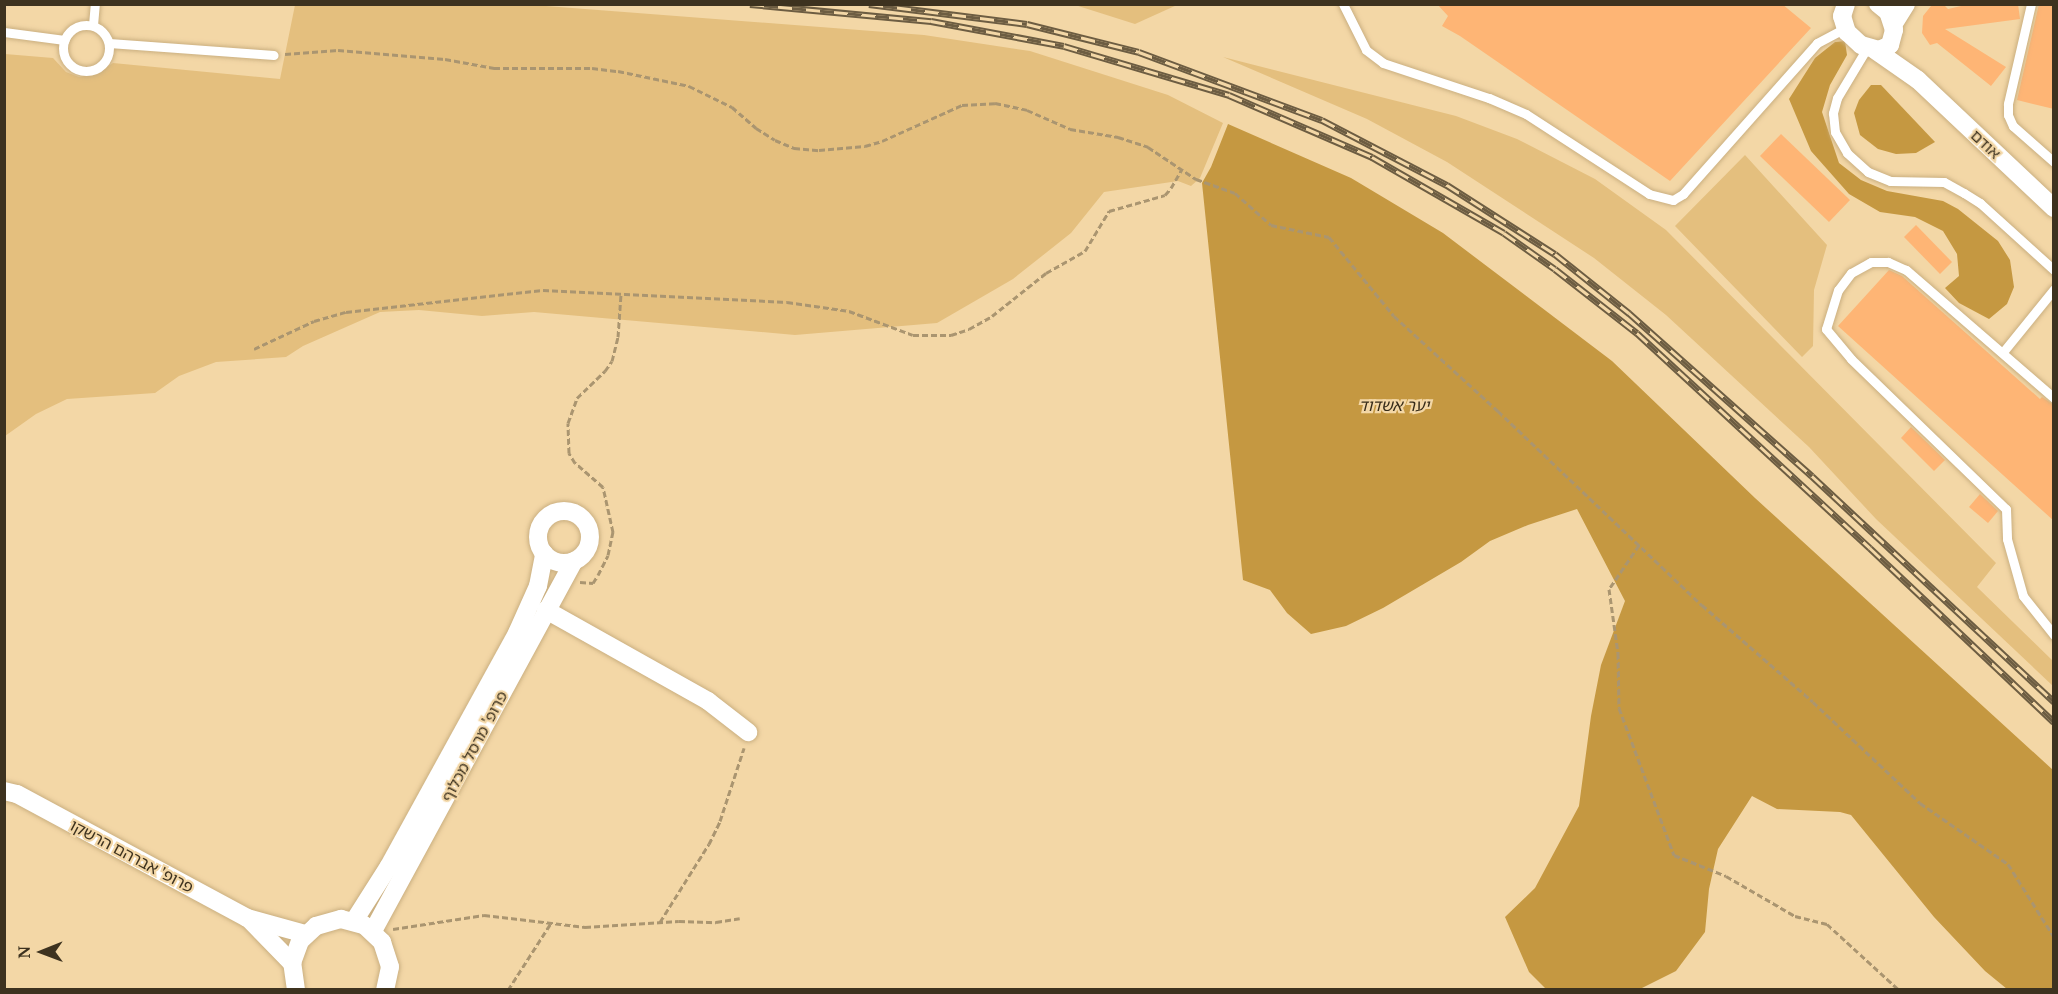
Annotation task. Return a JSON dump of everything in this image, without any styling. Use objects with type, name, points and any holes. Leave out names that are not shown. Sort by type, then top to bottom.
[{"type":"street","points":[[1829,4],[1844,26]]},
{"type":"street","points":[[1844,26],[1842,12],[1846,4]]},
{"type":"street","name":"אודם","points":[[1878,4],[1888,12],[1902,53],[1918,80]]},
{"type":"street","points":[[1871,49],[1887,47],[1892,42],[1894,29],[1906,4]]},
{"type":"street","name":"אודם","points":[[1844,26],[1871,49],[1918,80],[2054,208]]},
{"type":"street","points":[[557,511],[574,512],[582,517],[590,532],[587,550],[574,561],[558,563],[544,554],[537,538],[542,521],[557,511]]},
{"type":"street","name":"פרופ' מרסל מכלוף","points":[[354,921],[389,866],[517,633],[538,586],[544,554]]},
{"type":"street","name":"פרופ' מרסל מכלוף","points":[[373,931],[574,561]]},
{"type":"street","points":[[546,610],[708,701],[748,732]]},
{"type":"street","name":"פרופ' אברהם הרשקו","points":[[9,788],[247,918]]},
{"type":"street","points":[[247,918],[305,934]]},
{"type":"street","points":[[247,918],[292,963]]},
{"type":"street","points":[[296,990],[292,977],[292,963],[295,949],[305,934],[328,921],[354,921],[373,931],[388,954],[390,967],[385,990]]},
{"type":"lane","points":[[93,25],[95,4]]},
{"type":"lane","points":[[1343,4],[1366,50],[1383,63],[1489,98],[1526,114],[1649,194],[1673,200],[1683,194],[1816,43],[1844,26]]},
{"type":"lane","points":[[2031,4],[2008,104],[2008,115],[2013,126],[2054,162]]},
{"type":"lane","points":[[86,24],[93,25],[101,29],[109,43],[110,51],[103,65],[89,71],[81,71],[73,68],[64,55],[64,40],[73,28],[86,24]]},
{"type":"lane","points":[[4,32],[64,40]]},
{"type":"lane","points":[[109,43],[274,55]]},
{"type":"lane","points":[[1871,49],[1837,98],[1833,113],[1835,132],[1847,153],[1868,172],[1890,181],[1944,182],[1964,193],[1980,203],[2054,270]]},
{"type":"lane","points":[[2054,398],[1906,270],[1888,262],[1870,262],[1851,273],[1838,290],[1826,329],[1851,359],[2006,509],[2007,539],[2023,596],[2054,635]]},
{"type":"lane","points":[[2003,352],[2054,289]]},
{"type":"path","points":[[274,55],[338,50],[445,59],[494,68],[592,68],[618,71],[689,86],[732,107],[756,128],[776,140],[794,147],[819,150],[865,146],[882,141],[962,105],[995,103],[1027,110],[1070,129],[1131,141],[1162,154],[1202,182],[1235,193],[1271,225],[1329,237],[1394,316],[1639,545],[1920,803],[2008,864],[2054,937]]},
{"type":"path","points":[[254,349],[314,321],[364,309],[543,290],[809,304],[865,316],[892,329],[913,335],[951,334],[969,329],[992,316],[1040,278],[1085,251],[1109,211],[1165,195],[1172,188],[1182,169]]},
{"type":"path","points":[[563,580],[592,583],[604,566],[612,542],[611,518],[603,487],[575,463],[569,453],[566,434],[577,398],[605,371],[614,355],[620,324],[621,294]]},
{"type":"path","points":[[1639,545],[1609,589],[1618,653],[1619,708],[1674,855],[1726,876],[1795,916],[1827,924],[1899,990]]},
{"type":"path","points":[[660,922],[709,844],[720,821],[748,732]]},
{"type":"path","points":[[373,931],[420,927],[484,915],[585,927],[660,922],[716,922],[740,918]]},
{"type":"path","points":[[508,990],[551,922]]},
{"type":"shaded area","points":[[1177,4],[1135,24],[1075,5]]},
{"type":"shaded area","points":[[295,5],[533,5],[924,35],[1030,51],[1168,95],[1223,123],[1200,178],[1191,186],[1178,181],[1104,192],[1071,233],[1013,279],[937,323],[795,335],[534,312],[482,316],[419,310],[380,312],[303,346],[286,357],[216,362],[179,376],[155,393],[67,399],[36,414],[5,436],[5,54],[53,58],[66,72],[79,77],[95,74],[113,63],[280,79]]},
{"type":"shaded area","points":[[1223,57],[1456,116],[1517,139],[1595,179],[1666,230],[1996,563],[1977,587],[2053,661],[2053,686],[1876,519],[1809,447],[1666,315],[1594,258],[1447,162],[1367,119]]},
{"type":"shaded area","points":[[1745,155],[1827,245],[1814,290],[1813,346],[1802,357],[1675,226]]},
{"type":"green space","points":[[1845,41],[1847,55],[1830,85],[1822,112],[1839,163],[1861,180],[1887,191],[1943,201],[1958,209],[1998,241],[2010,260],[2014,287],[2007,304],[1989,319],[1959,303],[1945,288],[1959,276],[1957,254],[1943,231],[1915,217],[1880,212],[1849,194],[1811,151],[1789,99],[1815,58],[1835,42]]},
{"type":"green space","points":[[1871,85],[1881,85],[1935,142],[1916,153],[1896,154],[1878,149],[1860,135],[1854,113],[1859,100]]},
{"type":"green space","name":"יער אשדוד","points":[[1228,124],[1351,178],[1443,233],[1612,361],[1755,498],[2053,770],[2053,989],[2007,989],[1985,971],[1934,917],[1851,815],[1840,812],[1777,809],[1752,796],[1718,849],[1709,889],[1705,932],[1676,971],[1640,989],[1546,989],[1529,972],[1505,917],[1535,888],[1579,806],[1591,716],[1601,665],[1625,601],[1577,509],[1528,525],[1490,541],[1461,562],[1383,608],[1346,626],[1311,634],[1287,613],[1270,590],[1243,580],[1202,183]]},
{"type":"building","points":[[1437,4],[1782,4],[1811,28],[1670,181],[1460,36],[1442,26],[1448,16]]},
{"type":"building","points":[[1970,4],[2018,4],[2020,19],[1945,29],[2006,67],[1991,86],[1937,43],[1930,45],[1922,33],[1923,16],[1931,6],[1944,5],[1948,9]]},
{"type":"building","points":[[2039,4],[2054,4],[2054,109],[2017,100]]},
{"type":"building","points":[[1781,134],[1850,200],[1829,222],[1760,156]]},
{"type":"building","points":[[1916,225],[1952,262],[1940,274],[1904,237]]},
{"type":"building","points":[[1889,270],[1902,276],[2040,399],[2042,397],[2054,405],[2054,521],[1838,326]]},
{"type":"building","points":[[1911,427],[1945,460],[1934,471],[1901,438]]},
{"type":"building","points":[[1980,494],[1998,511],[1988,523],[1969,507]]},
{"type":"railway","points":[[750,4],[931,21],[1064,46],[1229,95],[1372,157],[1504,233],[1555,269],[1637,333],[2054,722]]},
{"type":"railway","points":[[869,4],[1027,24],[1139,52],[1322,120],[1447,185],[1555,254],[1629,313],[1812,476],[2054,702]]}]
